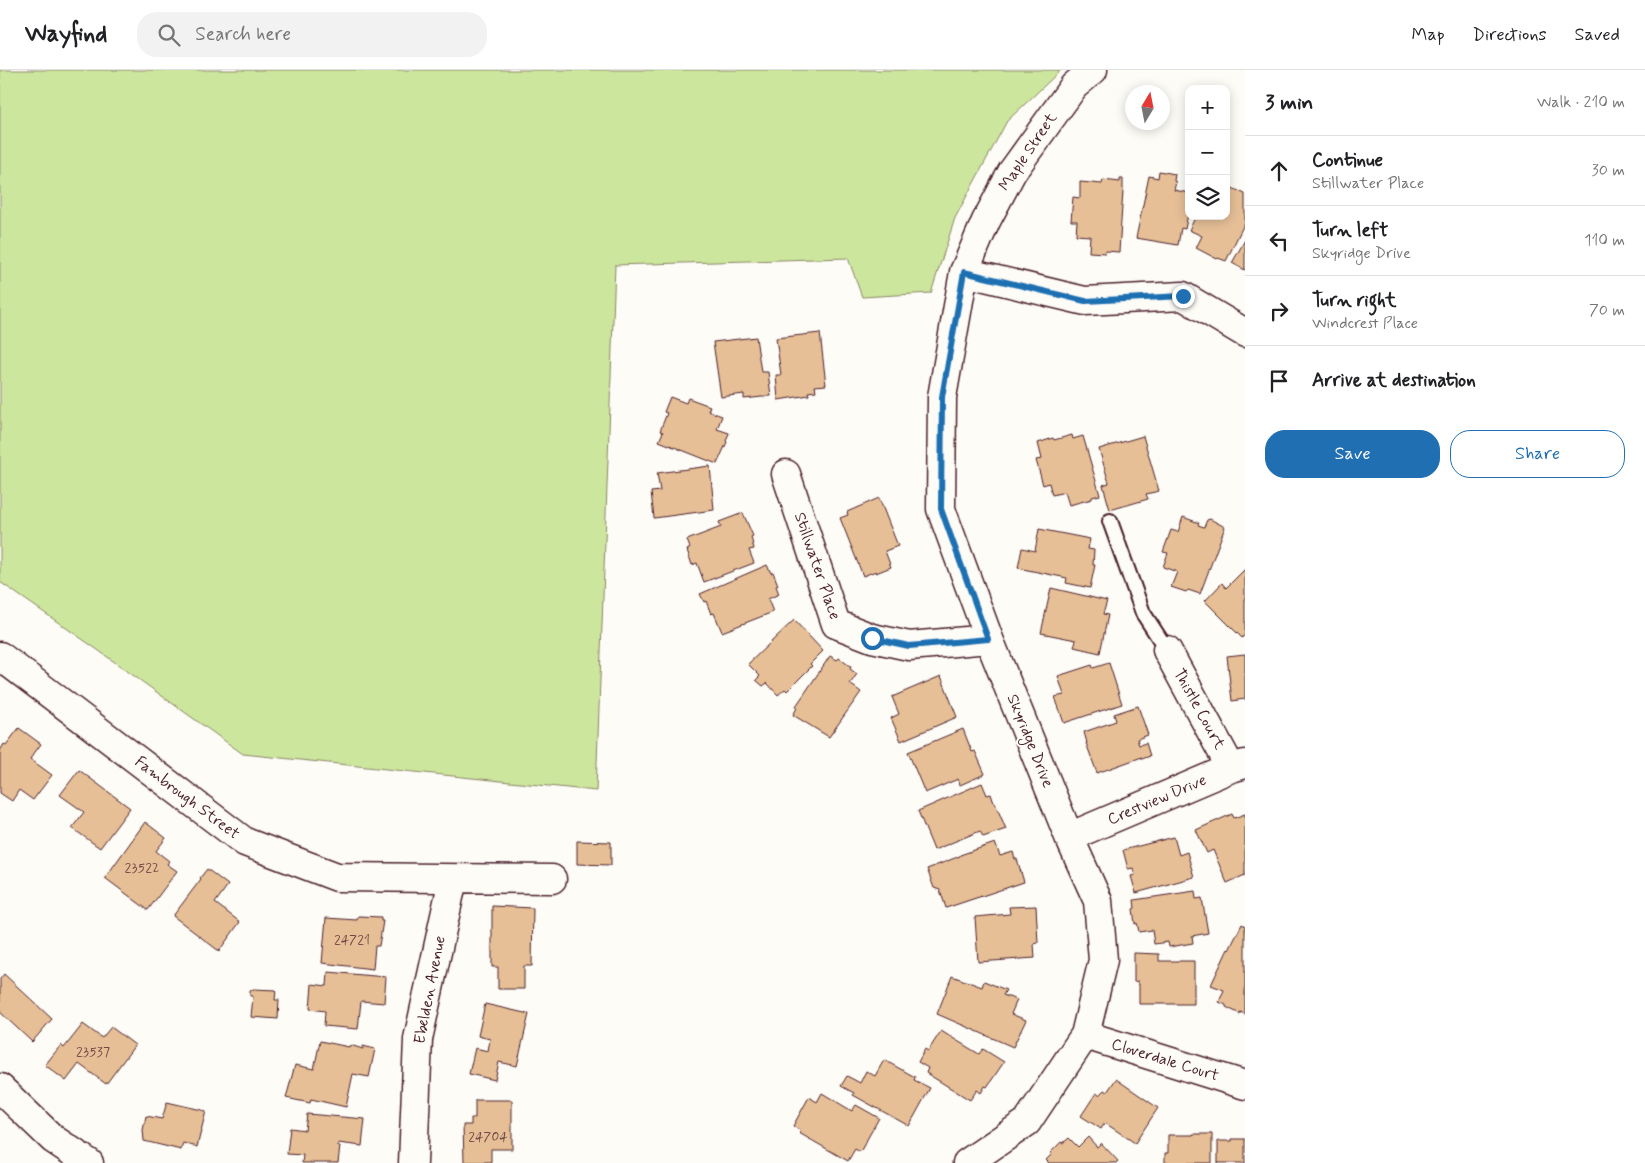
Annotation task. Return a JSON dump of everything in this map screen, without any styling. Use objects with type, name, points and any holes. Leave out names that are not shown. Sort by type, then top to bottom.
[{"type":"street","name":"Maple Street","points":[[964,272],[986,221],[1012,172],[1074,86],[1093,70]]},
{"type":"street","points":[[964,272],[1085,301],[1183,296],[1245,333]]},
{"type":"street","name":"Skyridge Drive","points":[[964,272],[942,397],[941,509],[988,639],[1069,837],[1098,901],[1103,960],[1085,1035],[1027,1122],[968,1163]]},
{"type":"street","name":"Stillwater Place","points":[[786,474],[836,624],[872,638],[909,646],[988,639]]},
{"type":"street","name":"Thistle Court","points":[[1167,650],[1238,766]]},
{"type":"street","name":"Fambrough Street","points":[[0,656],[245,842],[337,877],[552,879]]},
{"type":"street","name":"Crestview Drive","points":[[1069,837],[1238,766]]},
{"type":"street","name":"Ebelden Avenue","points":[[413,1163],[418,1039],[454,879]]},
{"type":"street","name":"Cloverdale Court","points":[[1085,1035],[1245,1085]]},
{"type":"street","points":[[0,1088],[53,1139],[89,1163]]},
{"type":"lane","points":[[1110,521],[1143,613],[1167,650]]},
{"type":"green space","points":[[0,70],[1061,70],[1007,121],[955,218],[931,293],[862,297],[848,258],[615,265],[596,791],[243,754],[0,582]]},
{"type":"building","points":[[1159,171],[1175,174],[1174,190],[1185,192],[1185,220],[1187,220],[1185,229],[1181,228],[1178,245],[1136,238],[1149,176],[1158,178]]},
{"type":"building","points":[[1120,179],[1123,179],[1123,191],[1119,252],[1089,252],[1090,236],[1076,235],[1077,221],[1071,221],[1073,197],[1080,198],[1080,182],[1102,184],[1103,180],[1120,182]]},
{"type":"building","points":[[1230,187],[1245,194],[1245,222],[1226,261],[1217,259],[1196,248],[1202,236],[1189,230],[1194,220],[1230,220]]},
{"type":"building","points":[[1245,240],[1245,270],[1232,263]]},
{"type":"building","points":[[820,333],[826,385],[815,386],[816,391],[808,392],[809,395],[778,400],[776,375],[781,375],[776,338]]},
{"type":"building","points":[[756,337],[761,372],[768,372],[771,396],[744,399],[744,394],[721,397],[713,342]]},
{"type":"building","points":[[670,397],[686,403],[688,398],[710,406],[708,411],[722,416],[717,429],[729,433],[717,464],[659,441],[663,432],[660,431],[667,413],[664,412]]},
{"type":"building","points":[[1072,435],[1073,439],[1083,436],[1100,495],[1069,505],[1065,492],[1052,495],[1049,483],[1043,485],[1036,460],[1042,459],[1038,443]]},
{"type":"building","points":[[1143,436],[1159,491],[1146,494],[1148,499],[1110,510],[1103,485],[1109,483],[1099,449]]},
{"type":"building","points":[[710,466],[714,510],[654,518],[651,492],[660,491],[657,473]]},
{"type":"building","points":[[879,498],[898,546],[885,551],[891,567],[863,576],[840,518],[848,515],[847,512]]},
{"type":"building","points":[[743,513],[753,536],[751,537],[754,549],[749,550],[754,563],[704,582],[697,563],[692,565],[687,550],[690,548],[687,540],[721,527],[719,522]]},
{"type":"building","points":[[1183,517],[1204,527],[1207,520],[1210,519],[1225,527],[1200,594],[1171,587],[1177,572],[1163,567],[1168,553],[1163,552],[1171,530],[1178,532]]},
{"type":"building","points":[[1039,529],[1090,539],[1088,549],[1094,550],[1093,565],[1095,565],[1090,588],[1066,583],[1067,578],[1018,568],[1022,548],[1035,551]]},
{"type":"building","points":[[767,565],[771,573],[773,572],[778,585],[776,586],[779,594],[768,599],[773,612],[722,632],[714,613],[711,614],[706,601],[704,602],[700,594]]},
{"type":"building","points":[[1245,569],[1245,634],[1242,638],[1205,601],[1222,583],[1226,588]]},
{"type":"building","points":[[1051,588],[1107,601],[1103,614],[1108,615],[1100,653],[1074,647],[1076,640],[1041,633]]},
{"type":"building","points":[[794,620],[823,651],[810,664],[812,666],[787,691],[785,689],[778,695],[767,683],[763,686],[756,680],[760,676],[748,664]]},
{"type":"building","points":[[1245,654],[1245,699],[1232,701],[1227,656]]},
{"type":"building","points":[[830,656],[837,660],[839,658],[851,667],[850,669],[857,674],[850,684],[861,692],[829,737],[793,715],[797,708],[796,706]]},
{"type":"building","points":[[1109,663],[1122,704],[1064,723],[1055,697],[1064,695],[1058,676],[1092,665],[1093,668]]},
{"type":"building","points":[[941,676],[957,717],[901,741],[891,718],[899,714],[892,697]]},
{"type":"building","points":[[1138,706],[1148,735],[1137,739],[1139,745],[1146,743],[1150,756],[1097,773],[1084,732],[1116,721],[1114,714]]},
{"type":"building","points":[[19,728],[41,744],[30,759],[52,775],[33,800],[19,790],[12,801],[0,793],[0,751]]},
{"type":"building","points":[[963,729],[972,752],[975,751],[985,774],[960,785],[958,779],[925,793],[908,752]]},
{"type":"building","points":[[79,770],[130,808],[100,848],[72,828],[84,812],[60,795]]},
{"type":"building","points":[[982,783],[987,795],[991,794],[1006,829],[983,837],[980,831],[934,850],[918,811]]},
{"type":"building","points":[[1232,814],[1234,818],[1245,814],[1245,875],[1227,883],[1213,850],[1207,853],[1196,830]]},
{"type":"building","points":[[145,822],[166,838],[156,851],[169,861],[167,864],[177,871],[148,910],[105,878]]},
{"type":"building","points":[[1174,837],[1179,855],[1187,852],[1194,877],[1136,893],[1131,876],[1135,875],[1133,868],[1128,869],[1123,850]]},
{"type":"building","points":[[577,841],[611,842],[611,865],[577,864]]},
{"type":"building","points":[[995,843],[1000,856],[1013,852],[1024,882],[946,908],[940,890],[934,888],[927,869]]},
{"type":"building","points":[[207,869],[228,885],[215,903],[240,922],[219,951],[173,916]]},
{"type":"building","points":[[1195,891],[1196,899],[1202,898],[1208,933],[1192,936],[1193,943],[1169,947],[1168,942],[1154,944],[1152,930],[1139,932],[1137,923],[1135,924],[1134,900]]},
{"type":"building","points":[[492,906],[533,908],[532,966],[524,966],[524,989],[498,989],[498,967],[492,967]]},
{"type":"building","points":[[1036,906],[1038,943],[1034,944],[1035,958],[978,962],[975,917],[1010,914],[1009,907]]},
{"type":"building","points":[[358,916],[381,917],[381,921],[383,921],[379,946],[375,946],[373,969],[322,963],[326,918],[357,920]]},
{"type":"building","points":[[1242,924],[1245,926],[1245,1014],[1240,1012],[1240,1014],[1219,1002],[1224,990],[1211,985]]},
{"type":"building","points":[[1134,953],[1159,954],[1159,961],[1194,961],[1194,1004],[1139,1004],[1139,984],[1138,981],[1134,982]]},
{"type":"building","points":[[328,972],[386,977],[384,1003],[361,1001],[358,1029],[324,1026],[325,1011],[310,1009],[312,984],[327,986]]},
{"type":"building","points":[[4,974],[52,1019],[32,1042],[0,1012],[0,979]]},
{"type":"building","points":[[952,976],[982,987],[984,981],[1006,990],[1003,995],[1017,1000],[1011,1014],[1026,1020],[1013,1047],[937,1014]]},
{"type":"building","points":[[250,990],[276,990],[275,1000],[279,1000],[278,1019],[251,1017],[253,996],[250,996]]},
{"type":"building","points":[[485,1004],[529,1014],[517,1066],[499,1062],[495,1080],[469,1074],[475,1048],[488,1051],[490,1039],[478,1036]]},
{"type":"building","points":[[83,1024],[102,1038],[111,1027],[135,1045],[106,1084],[79,1064],[66,1081],[45,1065],[61,1045],[64,1048]]},
{"type":"building","points":[[941,1031],[979,1054],[983,1049],[1004,1062],[987,1087],[985,1086],[981,1093],[977,1090],[970,1100],[926,1073],[928,1068],[918,1062],[925,1049],[928,1051]]},
{"type":"building","points":[[320,1041],[349,1047],[350,1045],[363,1049],[363,1046],[375,1049],[369,1077],[353,1074],[346,1107],[311,1099],[310,1103],[286,1098],[295,1065],[314,1069]]},
{"type":"building","points":[[884,1060],[915,1077],[914,1080],[930,1088],[909,1126],[853,1095],[854,1093],[841,1086],[847,1076],[860,1083],[866,1071],[875,1076]]},
{"type":"building","points":[[1116,1079],[1158,1108],[1135,1143],[1105,1123],[1101,1129],[1081,1116],[1096,1093],[1099,1095],[1104,1090],[1107,1092]]},
{"type":"building","points":[[822,1093],[852,1111],[856,1105],[879,1118],[860,1152],[855,1149],[848,1161],[799,1133],[801,1131],[793,1126],[809,1097],[817,1102]]},
{"type":"building","points":[[475,1100],[512,1100],[512,1149],[491,1149],[491,1162],[464,1162],[463,1125],[471,1125],[471,1118],[475,1118]]},
{"type":"building","points":[[167,1102],[206,1111],[197,1147],[183,1143],[181,1150],[144,1141],[143,1130],[146,1116],[162,1119]]},
{"type":"building","points":[[307,1114],[365,1119],[362,1146],[338,1143],[338,1146],[340,1146],[338,1163],[302,1163],[303,1155],[287,1154],[290,1128],[305,1130]]},
{"type":"building","points":[[1212,1134],[1212,1163],[1165,1163],[1165,1153],[1168,1153],[1168,1135]]},
{"type":"building","points":[[1088,1137],[1097,1147],[1101,1143],[1118,1161],[1116,1163],[1049,1163],[1046,1160],[1061,1142],[1063,1143],[1069,1138],[1078,1147]]},
{"type":"building","points":[[1232,1139],[1245,1139],[1245,1163],[1218,1163],[1218,1141],[1232,1141]]},
{"type":"route","points":[[872,638],[909,646],[988,639],[941,509],[942,397],[964,272],[1085,301],[1183,296]]}]
